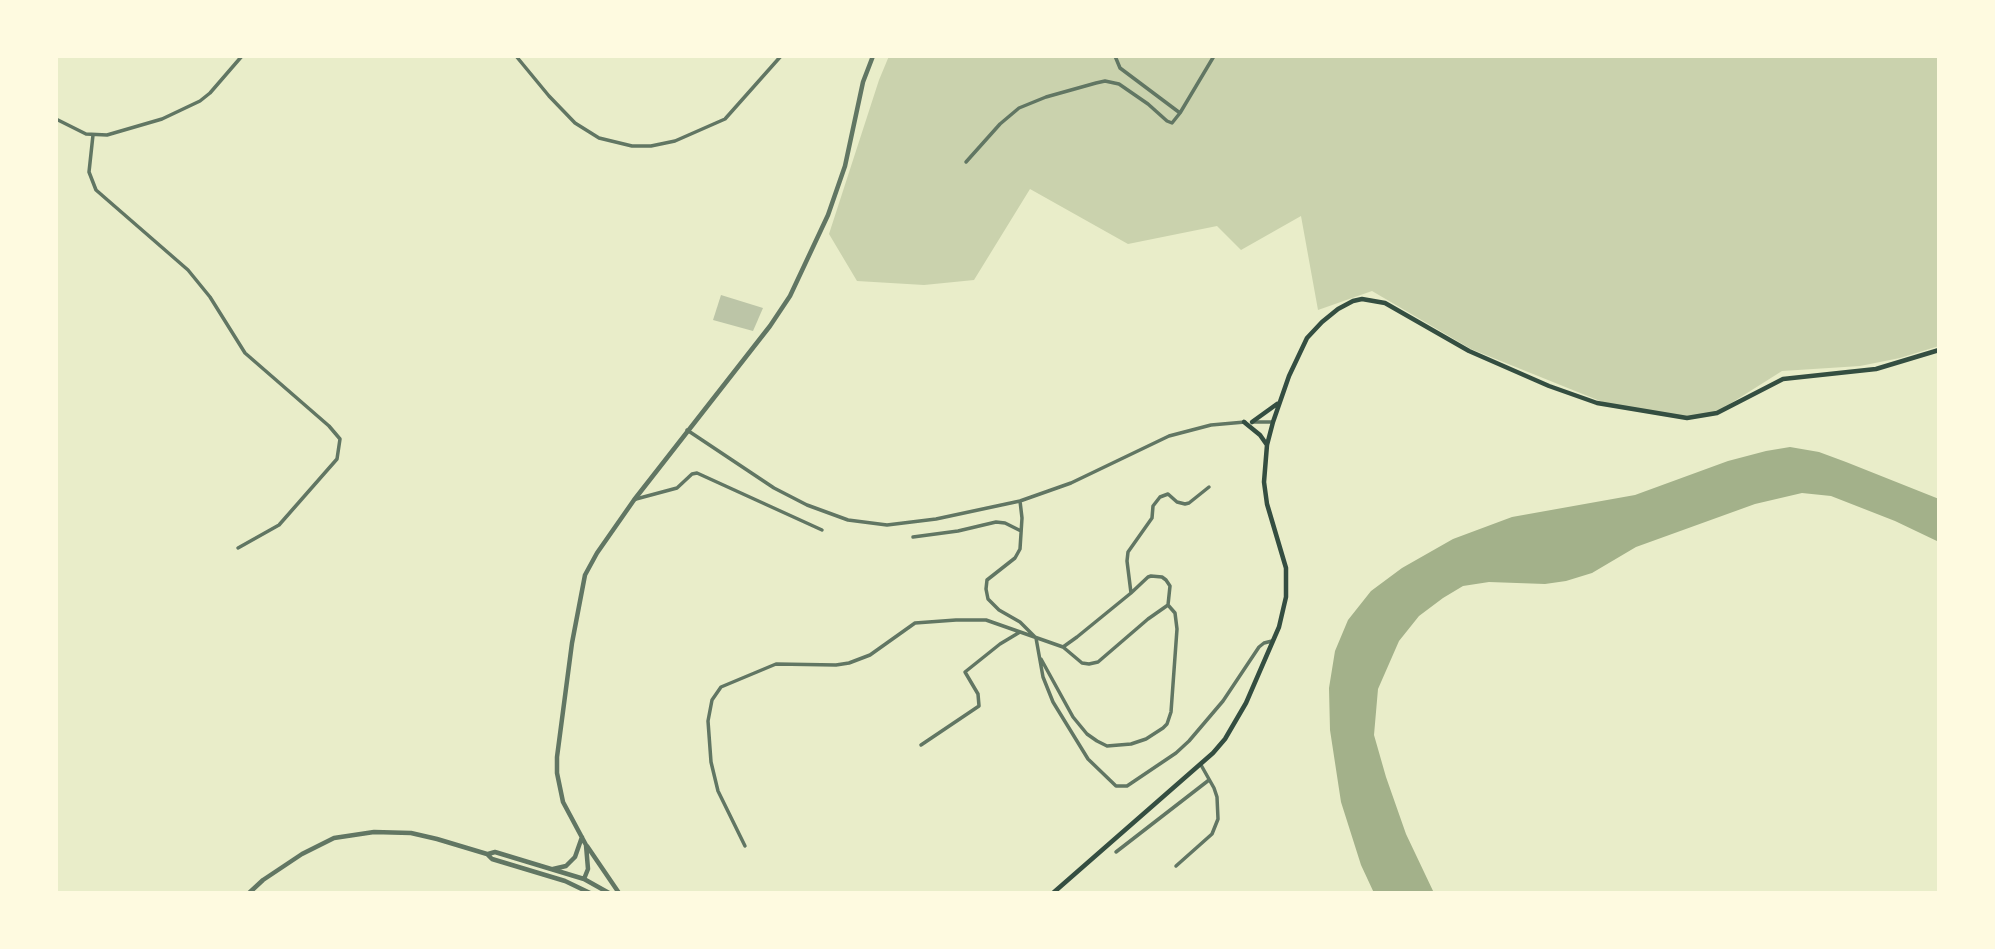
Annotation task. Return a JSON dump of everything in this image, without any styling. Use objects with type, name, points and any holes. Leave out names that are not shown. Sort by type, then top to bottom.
[{"type":"main road","points":[[1054,893],[1201,765],[1235,724],[1274,640],[1286,597],[1287,580],[1283,553],[1265,492],[1267,445],[1278,404],[1297,356],[1307,338],[1329,315],[1353,301],[1362,299],[1385,303],[1469,351],[1574,395],[1612,407],[1687,418],[1717,413],[1783,379],[1876,369],[1939,350]]},
{"type":"main road","points":[[1252,422],[1278,404]]},
{"type":"main road","points":[[1244,422],[1260,435],[1267,445]]},
{"type":"street","points":[[56,119],[86,134],[107,135],[162,119],[189,107],[210,93],[242,56]]},
{"type":"street","points":[[516,56],[549,96],[575,123],[588,132],[615,143],[651,146],[675,141],[725,119],[781,56]]},
{"type":"street","points":[[619,893],[586,845],[563,802],[558,773],[574,633],[585,575],[634,500],[779,313],[828,215],[840,182],[863,82],[873,56]]},
{"type":"street","points":[[1115,56],[1120,68],[1180,113]]},
{"type":"street","points":[[966,162],[1000,124],[1019,108],[1046,97],[1105,81],[1119,84],[1170,123],[1174,122],[1213,56]]},
{"type":"street","points":[[93,135],[89,172],[96,190],[188,270],[210,297],[245,353],[329,426],[340,439],[337,459],[279,525],[238,548]]},
{"type":"street","points":[[687,430],[774,488],[807,505],[848,520],[887,525],[1020,502],[1071,483],[1169,436],[1211,425],[1273,422]]},
{"type":"street","points":[[634,500],[677,488],[696,473],[822,530]]},
{"type":"street","points":[[1131,593],[1128,552],[1153,516],[1153,506],[1165,494],[1181,504],[1189,503],[1209,487]]},
{"type":"street","points":[[1020,502],[1020,548],[1015,558],[987,580],[988,599],[1020,622],[1036,638],[1043,677],[1054,702],[1088,759],[1116,786],[1127,786],[1189,741],[1223,701],[1259,647],[1274,640]]},
{"type":"street","points":[[913,537],[996,522],[1005,523],[1021,531]]},
{"type":"street","points":[[1063,647],[1148,577],[1162,577],[1166,580],[1170,586],[1168,606]]},
{"type":"street","points":[[1040,657],[1073,717],[1087,734],[1107,746],[1124,746],[1146,739],[1163,728],[1171,712],[1177,629],[1175,613],[1168,606]]},
{"type":"street","points":[[745,846],[718,791],[710,762],[708,721],[712,700],[721,687],[776,664],[849,663],[870,655],[915,623],[957,620],[986,620],[1002,624],[1063,647],[1082,663],[1095,663],[1168,606]]},
{"type":"street","points":[[921,745],[979,706],[978,694],[965,671],[1020,632]]},
{"type":"street","points":[[1176,866],[1215,829],[1219,806],[1214,788],[1201,765]]},
{"type":"street","points":[[1116,852],[1209,780]]},
{"type":"street","points":[[249,893],[263,880],[302,854],[334,838],[374,832],[411,833],[487,854],[495,852],[584,879],[610,893]]},
{"type":"street","points":[[552,869],[566,866],[575,858],[582,837]]},
{"type":"street","points":[[586,845],[587,869],[584,879],[591,893]]},
{"type":"street","points":[[487,854],[492,859],[565,881],[591,893]]},
{"type":"street","points":[[565,881],[584,879]]},
{"type":"shaded area","points":[[889,56],[1939,56],[1939,346],[1860,366],[1782,371],[1717,412],[1692,417],[1610,405],[1471,349],[1372,291],[1318,310],[1301,216],[1241,250],[1217,226],[1128,244],[1030,189],[974,280],[924,285],[857,281],[829,234]]},
{"type":"shaded area","points":[[1790,447],[1819,452],[1939,499],[1939,542],[1831,496],[1802,493],[1755,504],[1636,547],[1592,573],[1566,581],[1545,584],[1489,582],[1463,586],[1443,598],[1419,616],[1399,641],[1378,689],[1374,735],[1406,834],[1434,893],[1374,893],[1361,865],[1341,802],[1330,730],[1329,688],[1335,651],[1348,620],[1371,591],[1402,568],[1453,539],[1512,517],[1635,495],[1728,461]]},
{"type":"building","points":[[721,295],[763,308],[753,331],[713,320]]}]
